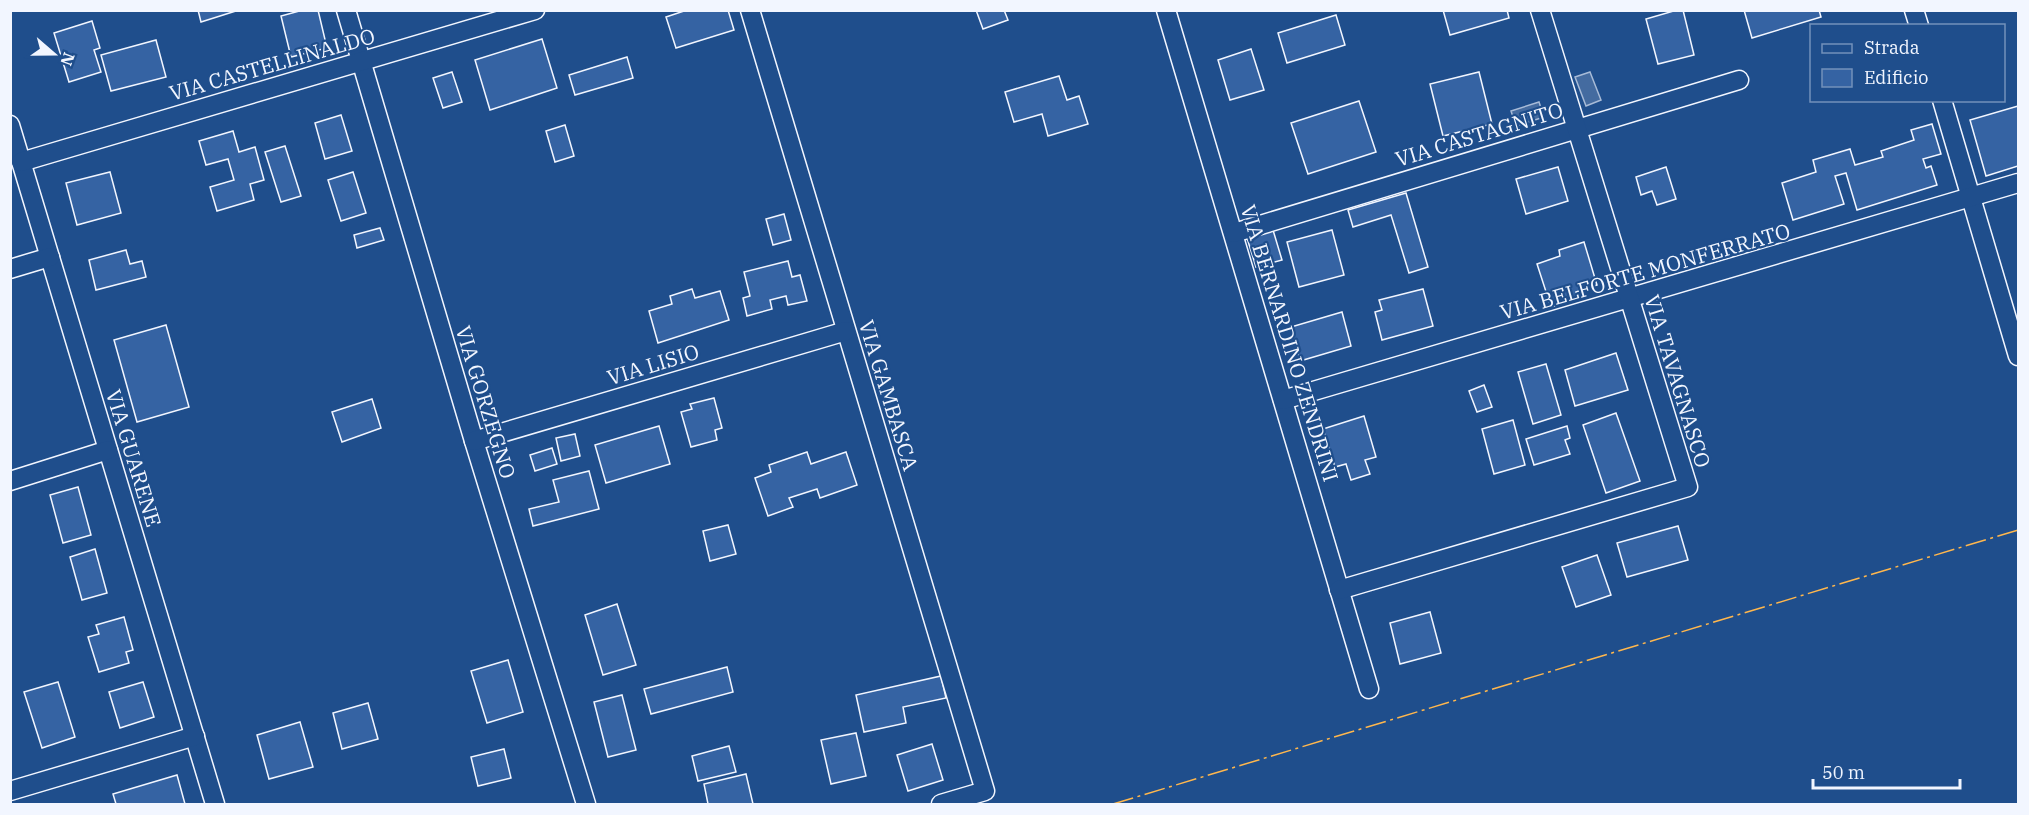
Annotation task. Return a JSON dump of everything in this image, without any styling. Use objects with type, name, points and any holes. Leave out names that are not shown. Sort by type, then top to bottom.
[{"type":"street","name":"VIA GORZEGNO","points":[[346,10],[474,441],[586,804]]},
{"type":"street","name":"VIA CASTELLINALDO","points":[[21,162],[535,10]]},
{"type":"street","name":"VIA GAMBASCA","points":[[750,10],[985,791],[941,804]]},
{"type":"street","name":"VIA BERNARDINO ZENDRINI","points":[[1166,10],[1369,689]]},
{"type":"street","name":"VIA TAVAGNASCO","points":[[1339,590],[1688,487],[1540,10]]},
{"type":"street","name":"VIA CASTAGNITO","points":[[1234,233],[1738,80]]},
{"type":"street","points":[[1943,102],[2019,356]]},
{"type":"street","name":"VIA GUARENE","points":[[10,125],[215,804]]},
{"type":"street","name":"VIA BELFORTE MONFERRATO","points":[[1283,400],[1629,300],[2019,183]]},
{"type":"street","points":[[10,269],[50,257]]},
{"type":"street","name":"VIA LISIO","points":[[474,441],[846,331]]},
{"type":"street","points":[[10,481],[108,450]]},
{"type":"street","points":[[10,791],[195,736]]},
{"type":"water","points":[[1590,72],[1601,100],[1586,106],[1575,77]]},
{"type":"water","points":[[1539,102],[1544,117],[1516,126],[1511,111]]},
{"type":"building","points":[[198,10],[239,10],[201,22]]},
{"type":"building","points":[[303,10],[318,10],[327,48],[291,57],[281,16]]},
{"type":"building","points":[[687,10],[728,10],[734,30],[676,48],[666,17]]},
{"type":"building","points":[[976,10],[1004,10],[1008,20],[983,29]]},
{"type":"building","points":[[1443,10],[1507,10],[1509,18],[1450,35]]},
{"type":"building","points":[[1683,10],[1694,55],[1658,64],[1646,19]]},
{"type":"building","points":[[1744,10],[1819,10],[1821,17],[1752,38]]},
{"type":"building","points":[[1336,15],[1345,45],[1287,63],[1278,33]]},
{"type":"building","points":[[92,21],[100,48],[94,50],[101,72],[69,82],[54,33]]},
{"type":"building","points":[[542,39],[557,88],[490,110],[475,60]]},
{"type":"building","points":[[156,40],[166,77],[111,91],[101,55]]},
{"type":"building","points":[[1251,49],[1264,90],[1230,100],[1218,60]]},
{"type":"building","points":[[627,57],[633,78],[575,95],[569,75]]},
{"type":"building","points":[[452,72],[462,102],[443,108],[433,78]]},
{"type":"building","points":[[1479,72],[1492,124],[1443,136],[1430,84]]},
{"type":"building","points":[[1059,76],[1067,100],[1079,96],[1088,124],[1048,136],[1042,114],[1014,122],[1005,92]]},
{"type":"building","points":[[1359,101],[1376,152],[1308,174],[1291,123]]},
{"type":"building","points":[[2018,106],[2018,166],[1986,176],[1970,120]]},
{"type":"building","points":[[341,115],[352,151],[325,159],[315,123]]},
{"type":"building","points":[[1932,124],[1941,154],[1923,159],[1926,168],[1931,166],[1937,185],[1857,210],[1846,173],[1835,176],[1844,204],[1793,220],[1782,183],[1816,172],[1813,160],[1850,149],[1855,165],[1883,157],[1881,151],[1914,140],[1911,130]]},
{"type":"building","points":[[565,125],[574,156],[555,162],[546,131]]},
{"type":"building","points":[[233,131],[239,152],[255,147],[264,180],[250,184],[254,200],[217,211],[210,187],[234,180],[228,159],[206,165],[199,141]]},
{"type":"building","points":[[285,146],[301,196],[281,202],[265,152]]},
{"type":"building","points":[[1558,167],[1568,201],[1526,214],[1516,179]]},
{"type":"building","points":[[1666,167],[1676,199],[1657,205],[1652,191],[1641,195],[1636,177]]},
{"type":"building","points":[[110,172],[121,213],[77,225],[66,183]]},
{"type":"building","points":[[353,172],[366,213],[341,221],[328,180]]},
{"type":"building","points":[[1406,193],[1428,267],[1409,273],[1391,215],[1353,227],[1348,210]]},
{"type":"building","points":[[784,214],[791,240],[773,245],[766,219]]},
{"type":"building","points":[[380,228],[384,240],[357,248],[354,235]]},
{"type":"building","points":[[1273,230],[1282,260],[1256,267],[1247,238]]},
{"type":"building","points":[[1332,230],[1344,275],[1299,287],[1287,242]]},
{"type":"building","points":[[1584,242],[1597,285],[1576,292],[1578,298],[1551,307],[1537,264],[1560,256],[1559,250]]},
{"type":"building","points":[[126,250],[130,264],[142,261],[146,277],[96,290],[89,260]]},
{"type":"building","points":[[788,261],[792,277],[800,275],[807,301],[788,305],[786,296],[770,300],[772,309],[747,316],[743,298],[750,296],[744,272]]},
{"type":"building","points":[[692,289],[695,298],[720,291],[729,320],[658,343],[649,311],[672,304],[670,296]]},
{"type":"building","points":[[1423,289],[1433,326],[1382,340],[1375,312],[1382,310],[1379,300]]},
{"type":"building","points":[[1342,312],[1351,346],[1300,361],[1291,327]]},
{"type":"building","points":[[166,325],[189,407],[137,422],[114,340]]},
{"type":"building","points":[[1616,353],[1628,390],[1575,406],[1565,370]]},
{"type":"building","points":[[1546,364],[1561,415],[1533,424],[1518,372]]},
{"type":"building","points":[[1484,385],[1492,407],[1477,412],[1469,391]]},
{"type":"building","points":[[714,398],[722,428],[715,430],[717,440],[691,447],[681,412],[692,409],[690,404]]},
{"type":"building","points":[[372,399],[381,428],[342,442],[332,412]]},
{"type":"building","points":[[1616,413],[1640,481],[1606,493],[1583,425]]},
{"type":"building","points":[[1364,416],[1376,457],[1365,460],[1370,474],[1351,480],[1346,464],[1335,467],[1323,429]]},
{"type":"building","points":[[1513,420],[1525,465],[1494,474],[1482,429]]},
{"type":"building","points":[[659,426],[670,464],[606,483],[595,445]]},
{"type":"building","points":[[1567,426],[1570,438],[1565,440],[1570,454],[1534,465],[1526,439]]},
{"type":"building","points":[[575,434],[580,456],[561,461],[556,438]]},
{"type":"building","points":[[552,448],[557,464],[535,471],[530,455]]},
{"type":"building","points":[[807,452],[811,464],[846,452],[857,485],[820,498],[817,489],[789,498],[793,507],[768,516],[755,478],[771,472],[769,465]]},
{"type":"building","points":[[589,471],[599,509],[533,526],[529,509],[559,502],[553,480]]},
{"type":"building","points":[[78,487],[91,535],[63,543],[50,495]]},
{"type":"building","points":[[728,525],[736,554],[710,561],[703,531]]},
{"type":"building","points":[[1678,526],[1688,560],[1627,577],[1617,543]]},
{"type":"building","points":[[95,549],[107,593],[82,600],[70,557]]},
{"type":"building","points":[[1597,555],[1611,595],[1576,607],[1562,567]]},
{"type":"building","points":[[617,604],[636,665],[603,675],[585,615]]},
{"type":"building","points":[[1430,612],[1441,653],[1400,664],[1390,623]]},
{"type":"building","points":[[124,617],[133,650],[126,652],[129,663],[99,672],[88,637],[99,634],[96,625]]},
{"type":"building","points":[[508,660],[523,712],[487,723],[471,671]]},
{"type":"building","points":[[727,667],[733,692],[651,714],[644,689]]},
{"type":"building","points":[[941,676],[946,698],[903,707],[906,723],[864,732],[856,695]]},
{"type":"building","points":[[58,682],[75,737],[42,748],[24,692]]},
{"type":"building","points":[[143,682],[154,717],[120,728],[109,692]]},
{"type":"building","points":[[622,695],[636,750],[608,757],[594,702]]},
{"type":"building","points":[[368,703],[378,739],[342,749],[333,713]]},
{"type":"building","points":[[300,722],[313,767],[269,779],[257,735]]},
{"type":"building","points":[[856,733],[866,776],[831,784],[821,740]]},
{"type":"building","points":[[932,744],[943,780],[908,791],[897,755]]},
{"type":"building","points":[[729,746],[736,772],[698,781],[692,756]]},
{"type":"building","points":[[504,749],[511,778],[478,786],[471,757]]},
{"type":"building","points":[[746,774],[753,804],[708,804],[704,784]]},
{"type":"building","points":[[177,775],[185,804],[116,804],[113,794]]},
{"type":"power","points":[[1113,804],[2018,530]]}]
